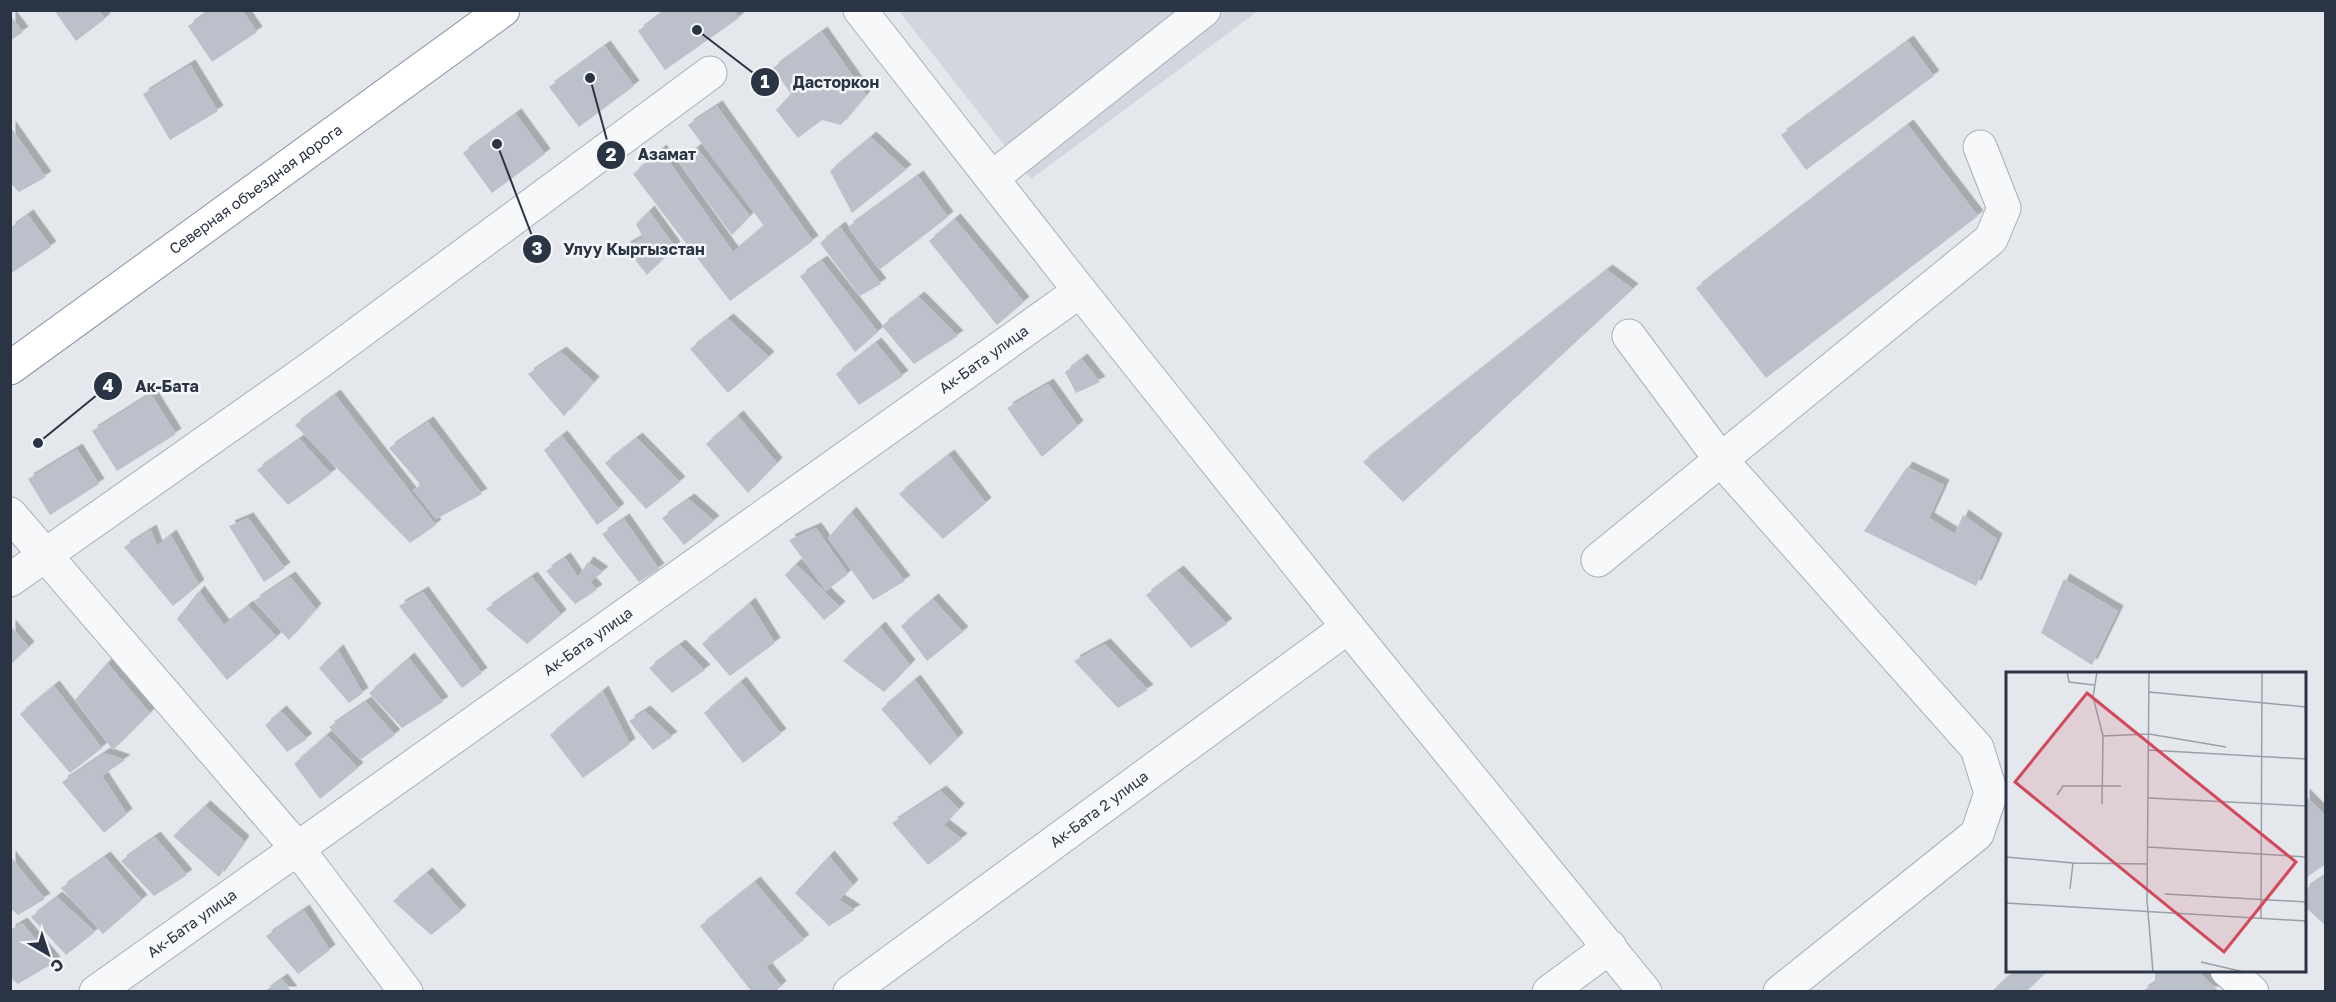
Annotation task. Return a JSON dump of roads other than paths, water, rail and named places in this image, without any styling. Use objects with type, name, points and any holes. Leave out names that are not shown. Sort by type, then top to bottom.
[{"type":"highway","name":"Северная объездная дорога","points":[[10,368],[503,10]]},
{"type":"street","points":[[860,10],[1348,627],[1645,992]]},
{"type":"street","points":[[992,178],[1204,10]]},
{"type":"street","points":[[10,580],[318,363],[710,74]]},
{"type":"street","points":[[1598,560],[1991,239],[2004,208],[1980,147]]},
{"type":"street","name":"Ак-Бата улица","points":[[96,992],[1080,291]]},
{"type":"street","points":[[1629,336],[1721,460],[1977,748],[1999,798],[1977,834],[1780,992]]},
{"type":"street","points":[[10,514],[297,848],[406,992]]},
{"type":"street","name":"Ак-Бата 2 улица","points":[[850,992],[1348,627]]},
{"type":"street","points":[[1549,992],[1610,947]]},
{"type":"street","points":[[2230,972],[2252,992]]},
{"type":"place","name":"Дасторкон","points":[[697,30]]},
{"type":"place","name":"Азамат","points":[[590,78]]},
{"type":"place","name":"Улуу Кыргызстан","points":[[497,144]]},
{"type":"place","name":"Ак-Бата","points":[[38,443]]}]
